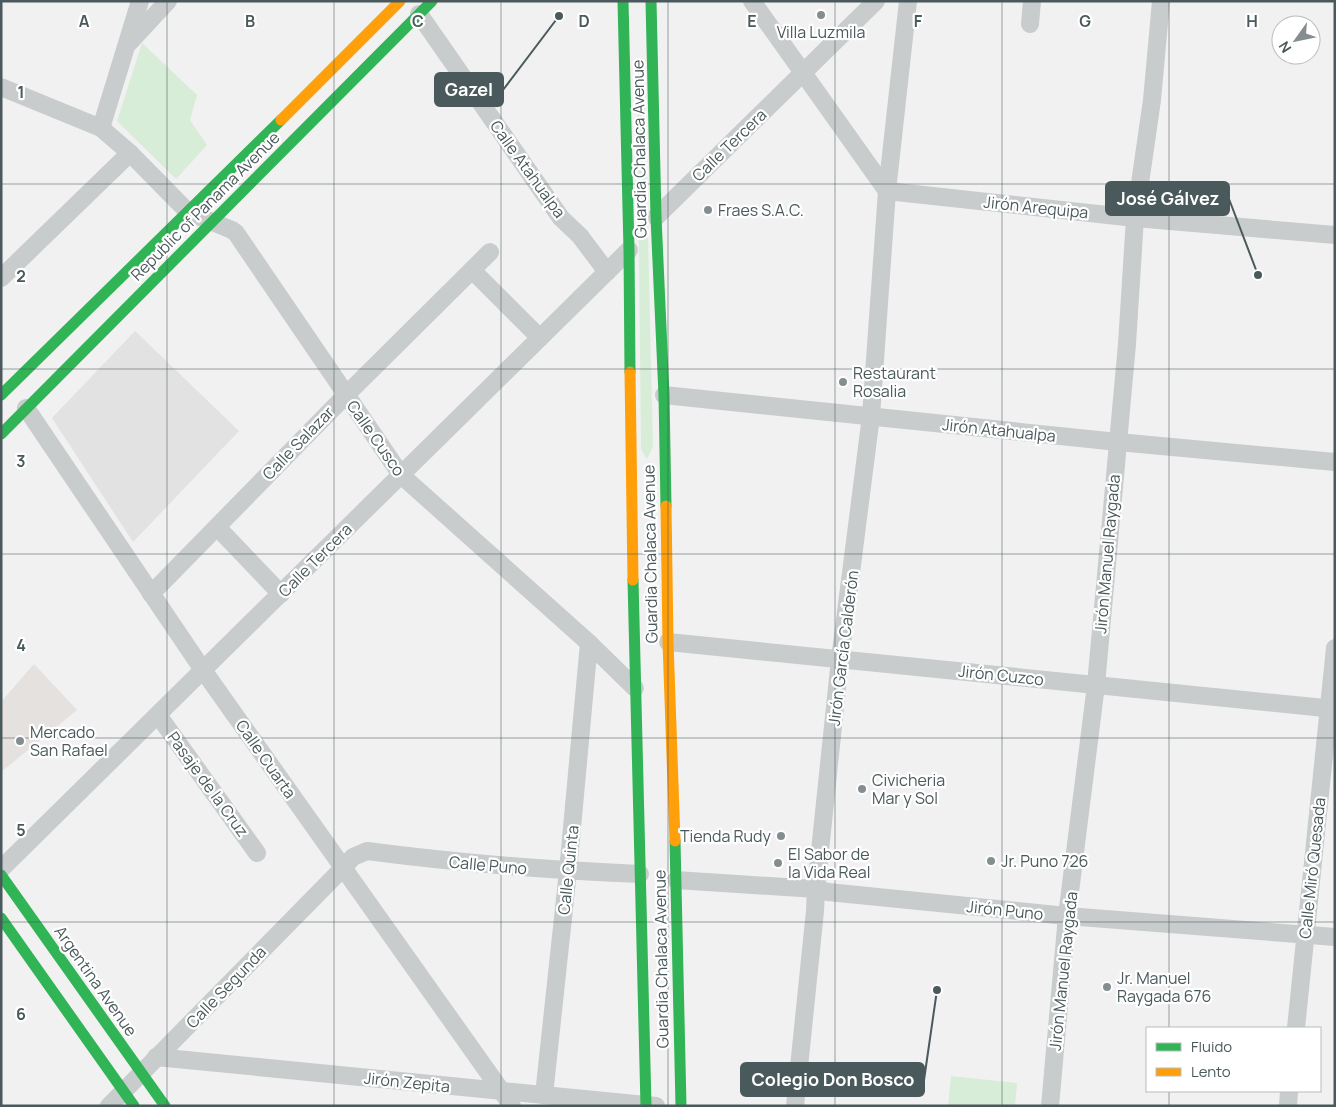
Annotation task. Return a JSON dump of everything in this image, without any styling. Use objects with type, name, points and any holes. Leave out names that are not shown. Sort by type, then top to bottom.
[{"type":"main road","name":"Republic of Panama Avenue","points":[[1,396],[400,1]]},
{"type":"main road","name":"Republic of Panama Avenue","points":[[1,434],[432,1]]},
{"type":"main road","name":"Guardia Chalaca Avenue","points":[[624,1],[639,44],[656,217],[664,395],[661,468],[668,642],[667,762],[676,880],[681,1106]]},
{"type":"main road","name":"Guardia Chalaca Avenue","points":[[650,1105],[640,874],[642,763],[635,688],[634,466],[629,250],[639,44],[651,1]]},
{"type":"main road","name":"Argentina Avenue","points":[[1,875],[165,1106]]},
{"type":"main road","points":[[1,918],[134,1106]]},
{"type":"street","points":[[100,128],[140,1]]},
{"type":"street","points":[[125,48],[168,1]]},
{"type":"street","points":[[752,1],[887,191]]},
{"type":"street","name":"Calle Tercera","points":[[656,217],[876,1]]},
{"type":"street","name":"Jirón García Calderón","points":[[795,1106],[840,659],[871,416],[887,191],[908,1]]},
{"type":"street","points":[[1030,24],[1032,1]]},
{"type":"street","name":"Jirón Manuel Raygada","points":[[1050,1106],[1067,916],[1096,685],[1127,344],[1135,218],[1152,100],[1161,1]]},
{"type":"street","name":"Calle Atahualpa","points":[[419,14],[561,218],[580,236],[607,272]]},
{"type":"street","points":[[1,88],[100,128],[130,153],[188,212]]},
{"type":"street","points":[[1,278],[130,153]]},
{"type":"street","name":"Jirón Arequipa","points":[[887,191],[1135,218],[1335,235]]},
{"type":"street","name":"Calle Cusco","points":[[188,212],[232,230],[239,237],[401,475],[589,643],[635,688]]},
{"type":"street","name":"Calle Tercera","points":[[1,869],[629,250]]},
{"type":"street","name":"Calle Salazar","points":[[151,594],[346,395],[490,252]]},
{"type":"street","points":[[472,270],[540,338]]},
{"type":"street","name":"Jirón Atahualpa","points":[[664,395],[1118,442],[1335,462]]},
{"type":"street","name":"Calle Cuarta","points":[[26,408],[203,670],[507,1099]]},
{"type":"street","points":[[216,527],[281,594]]},
{"type":"street","name":"Jirón Cuzco","points":[[668,642],[1331,708]]},
{"type":"street","name":"Calle Quinta","points":[[544,1096],[568,871],[589,643]]},
{"type":"street","name":"Calle Miró Quesada","points":[[1296,1027],[1331,708],[1335,648]]},
{"type":"street","name":"Pasaje de la Cruz","points":[[158,715],[257,853]]},
{"type":"street","name":"Calle Puno","points":[[343,868],[353,857],[367,851],[446,861],[568,871],[640,874]]},
{"type":"street","name":"Calle Segunda","points":[[109,1106],[343,868]]},
{"type":"street","name":"Jirón Puno","points":[[676,880],[816,889],[828,892],[1067,916],[1335,938]]},
{"type":"street","name":"Jirón Zepita","points":[[156,1058],[507,1099],[544,1096],[650,1105]]},
{"type":"street","points":[[1288,1106],[1290,1092]]},
{"type":"street","points":[[488,1106],[507,1099]]},
{"type":"shaded area","points":[[135,331],[239,431],[133,542],[52,418]]},
{"type":"shaded area","name":"Mercado San Rafael","points":[[34,664],[77,710],[1,772],[1,702]]},
{"type":"green space","points":[[142,43],[197,95],[190,120],[207,145],[176,179],[117,121]]},
{"type":"green space","points":[[637,57],[644,68],[653,446],[647,459],[641,449]]},
{"type":"green space","points":[[951,1076],[1017,1083],[1015,1106],[948,1106]]},
{"type":"traffic: fast","points":[[1,434],[432,1]]},
{"type":"traffic: fast","points":[[623,1],[630,372]]},
{"type":"traffic: fast","points":[[651,1],[666,506]]},
{"type":"traffic: fast","points":[[1,395],[281,120]]},
{"type":"traffic: fast","points":[[633,580],[646,1106]]},
{"type":"traffic: fast","points":[[675,841],[681,1106]]},
{"type":"traffic: fast","points":[[1,875],[165,1106]]},
{"type":"traffic: fast","points":[[1,918],[134,1106]]},
{"type":"traffic: slow","points":[[281,120],[400,1]]},
{"type":"traffic: slow","points":[[630,372],[633,580]]},
{"type":"traffic: slow","points":[[666,506],[668,642],[675,841]]},
{"type":"place","name":"Villa Luzmila","points":[[821,15]]},
{"type":"place","name":"Gazel","points":[[559,16]]},
{"type":"place","name":"Fraes S.A.C.","points":[[708,210]]},
{"type":"place","name":"José Gálvez","points":[[1258,275]]},
{"type":"place","name":"Restaurant Rosalia","points":[[843,382]]},
{"type":"place","name":"Mercado San Rafael","points":[[20,741]]},
{"type":"place","name":"Civicheria Mar y Sol","points":[[862,789]]},
{"type":"place","name":"Tienda Rudy","points":[[781,836]]},
{"type":"place","name":"Jr. Puno 726","points":[[991,861]]},
{"type":"place","name":"El Sabor de la Vida Real","points":[[778,863]]},
{"type":"place","name":"Jr. Manuel Raygada 676","points":[[1107,987]]},
{"type":"place","name":"Colegio Don Bosco","points":[[937,990]]}]
